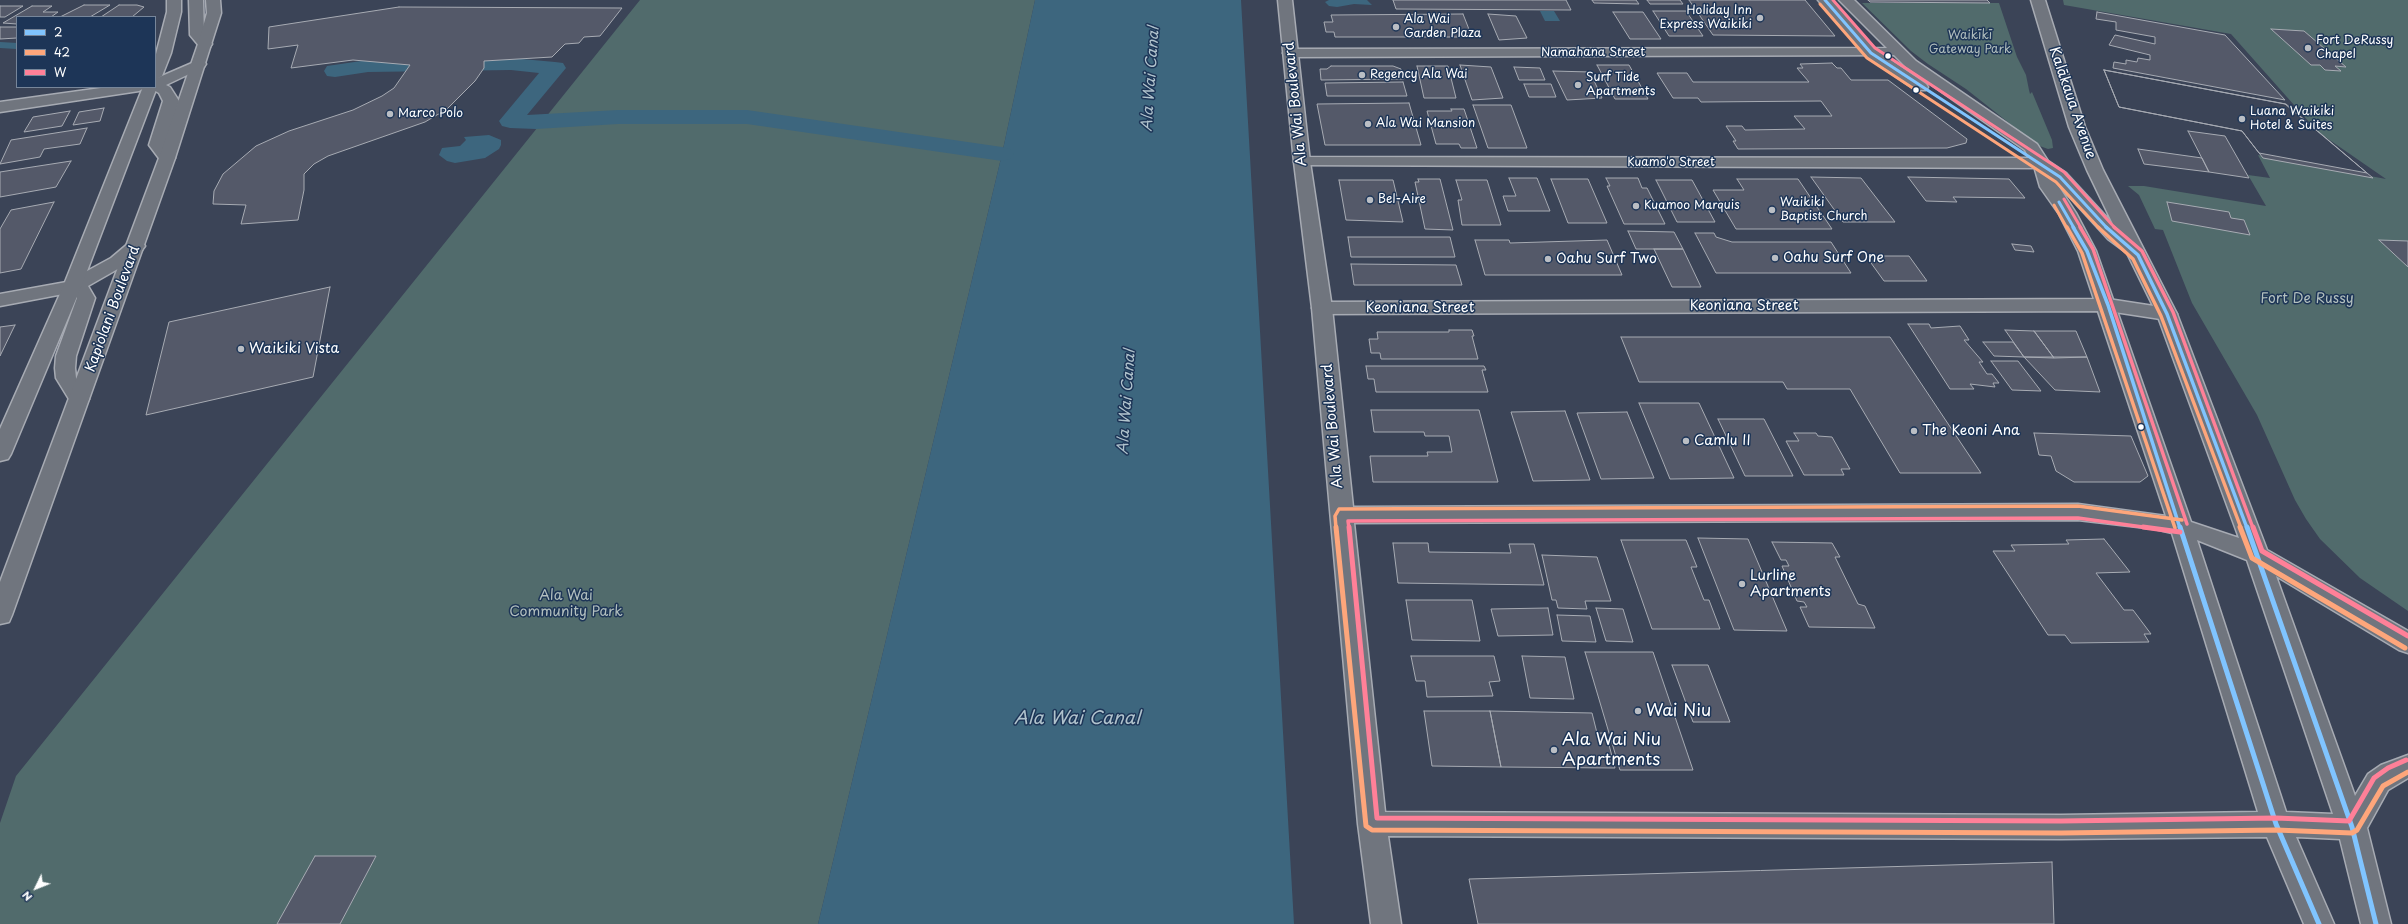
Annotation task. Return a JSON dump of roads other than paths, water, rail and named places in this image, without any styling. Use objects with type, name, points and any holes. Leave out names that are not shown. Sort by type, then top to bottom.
[{"type":"main road","points":[[156,73],[164,53],[174,12],[174,0]]},
{"type":"main road","points":[[196,0],[197,35],[205,44]]},
{"type":"main road","name":"Kapiolani Boulevard","points":[[0,613],[136,246],[167,158],[205,44],[214,13],[213,0]]},
{"type":"main road","name":"Ala Wai Boulevard","points":[[1285,0],[1302,162],[1322,308],[1372,824],[1386,924]]},
{"type":"main road","points":[[1825,0],[1872,53],[2060,177],[2114,235],[2138,255]]},
{"type":"main road","points":[[1846,0],[1897,52],[2031,147],[2040,163],[2048,187],[2067,213],[2087,250],[2108,305],[2181,526],[2276,824],[2319,924]]},
{"type":"main road","name":"Kalākaua Avenue","points":[[2038,0],[2077,127],[2095,170],[2167,314],[2257,555],[2352,827],[2376,924]]},
{"type":"main road","name":"Namahana Street","points":[[1290,53],[1897,52]]},
{"type":"main road","points":[[156,85],[199,64]]},
{"type":"main road","points":[[156,86],[165,90],[171,101],[157,145],[167,158]]},
{"type":"main road","points":[[0,107],[132,88]]},
{"type":"main road","points":[[0,454],[72,286],[150,88]]},
{"type":"main road","name":"Kuamo'o Street","points":[[1302,162],[2040,163]]},
{"type":"main road","points":[[0,300],[72,286],[117,262],[136,246]]},
{"type":"main road","points":[[72,286],[79,287],[84,291],[86,298],[68,350],[65,368],[66,378],[79,399]]},
{"type":"main road","name":"Keoniana Street","points":[[1322,308],[2108,305],[2167,314]]},
{"type":"main road","points":[[1341,515],[2078,512],[2154,521],[2181,526],[2222,540],[2257,555],[2293,574],[2408,643]]},
{"type":"main road","points":[[1375,924],[1372,824],[2061,827],[2276,824],[2352,827],[2378,782],[2391,773],[2408,766]]},
{"type":"water","name":"Ala Wai Canal","points":[[1035,0],[1241,0],[1294,924],[818,924],[1002,154]]},
{"type":"water","points":[[1329,0],[1367,0],[1372,5],[1354,4],[1337,7],[1329,6],[1325,2]]},
{"type":"water","points":[[1540,11],[1554,11],[1560,21],[1545,21]]},
{"type":"water","points":[[489,135],[501,140],[501,145],[499,149],[485,158],[455,163],[447,161],[439,155],[442,148],[460,146],[466,140],[464,137]]},
{"type":"waterway","points":[[0,45],[16,46]]},
{"type":"waterway","points":[[335,71],[368,66],[511,64],[555,68],[510,121],[536,122],[618,117],[747,117],[1002,154]]},
{"type":"place","name":"Holiday Inn Express Waikiki","points":[[1760,18]]},
{"type":"place","name":"Ala Wai Garden Plaza","points":[[1396,27]]},
{"type":"place","name":"Fort DeRussy Chapel","points":[[2308,48]]},
{"type":"place","name":"Regency Ala Wai","points":[[1362,75]]},
{"type":"place","name":"Surf Tide Apartments","points":[[1578,85]]},
{"type":"place","name":"Marco Polo","points":[[390,114]]},
{"type":"place","name":"Luana Waikiki Hotel & Suites","points":[[2242,119]]},
{"type":"place","name":"Ala Wai Mansion","points":[[1368,124]]},
{"type":"place","name":"Bel-Aire","points":[[1370,200]]},
{"type":"place","name":"Kuamoo Marquis","points":[[1636,206]]},
{"type":"place","name":"Waikiki Baptist Church","points":[[1772,210]]},
{"type":"place","name":"Oahu Surf One","points":[[1775,258]]},
{"type":"place","name":"Oahu Surf Two","points":[[1548,259]]},
{"type":"place","name":"Waikiki Vista","points":[[241,349]]},
{"type":"place","name":"The Keoni Ana","points":[[1914,431]]},
{"type":"place","name":"Camlu II","points":[[1686,441]]},
{"type":"place","name":"Lurline Apartments","points":[[1742,584]]},
{"type":"place","name":"Wai Niu","points":[[1638,711]]},
{"type":"place","name":"Ala Wai Niu Apartments","points":[[1554,750]]},
{"type":"park label","name":"Waikīkī Gateway Park","points":[[1970,43]]},
{"type":"park label","name":"Fort De Russy","points":[[2307,299]]},
{"type":"park label","name":"Ala Wai Community Park","points":[[566,604]]}]
